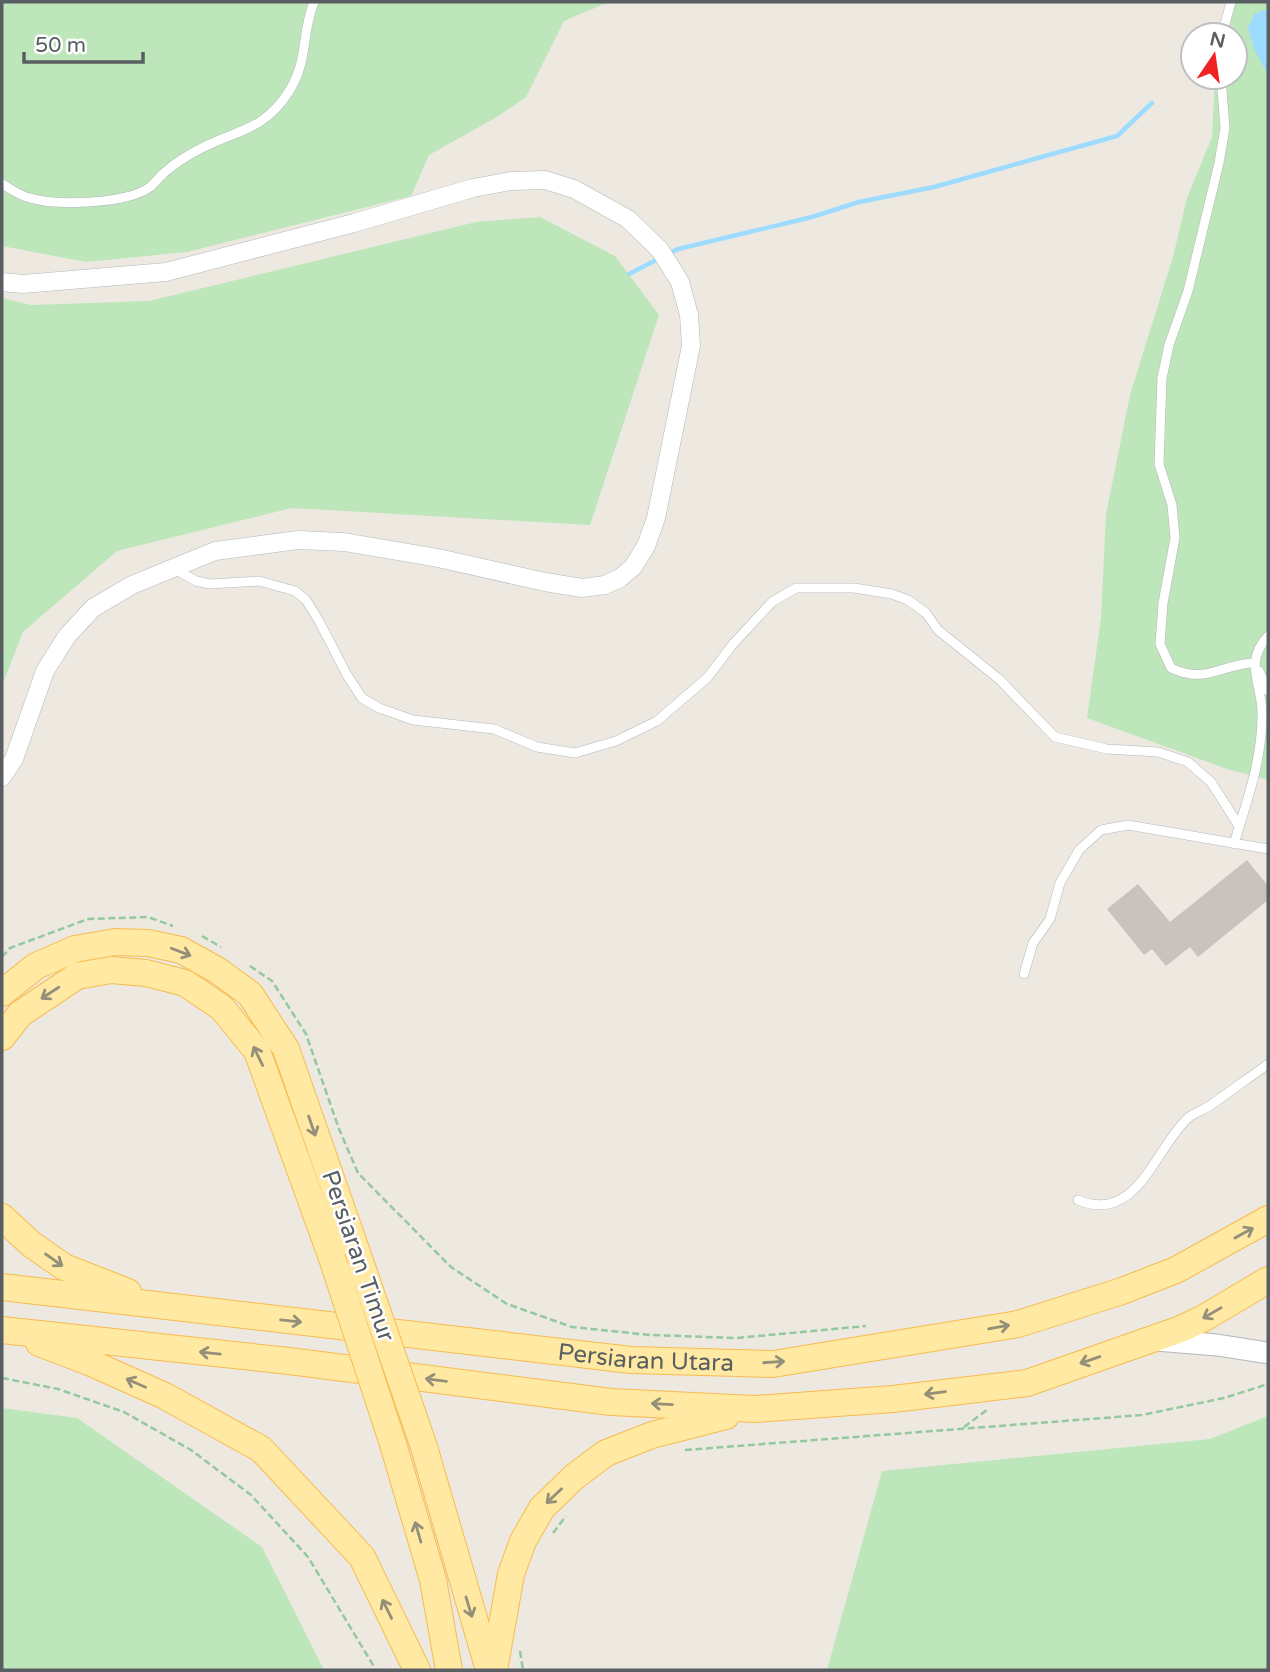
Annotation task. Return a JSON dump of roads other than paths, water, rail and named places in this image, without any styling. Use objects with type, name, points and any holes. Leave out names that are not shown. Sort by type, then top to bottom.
[{"type":"main road","name":"Persiaran Timur","points":[[2,993],[36,966],[75,949],[115,942],[148,943],[181,950],[217,970],[250,994],[286,1049],[424,1447],[489,1670]]},
{"type":"main road","name":"Persiaran Timur","points":[[2,1037],[20,1014],[77,976],[111,970],[146,973],[185,983],[222,1008],[257,1051],[332,1258],[393,1444],[433,1580],[449,1670]]},
{"type":"main road","points":[[2,1217],[31,1244],[64,1267],[174,1308]]},
{"type":"main road","name":"Persiaran Utara","points":[[2,1287],[631,1360],[773,1364],[1018,1324],[1122,1291],[1176,1270],[1268,1220]]},
{"type":"main road","name":"Persiaran Utara","points":[[2,1330],[289,1361],[611,1402],[755,1409],[879,1400],[1027,1382],[1153,1340],[1205,1318],[1268,1280]]},
{"type":"main road","points":[[2,1330],[89,1362],[165,1396],[261,1449],[362,1557],[417,1670]]},
{"type":"main road","points":[[494,1670],[510,1574],[523,1541],[542,1508],[574,1477],[606,1453],[652,1435],[755,1409]]},
{"type":"street","points":[[2,282],[23,284],[166,272],[354,223],[474,188],[511,181],[545,180],[574,189],[628,219],[660,250],[680,282],[689,315],[691,346],[656,517],[646,547],[633,567],[620,578],[582,588],[425,555],[344,542],[298,540],[215,551],[132,585],[93,608],[67,636],[45,671],[14,759],[2,777]]},
{"type":"street","points":[[1153,1340],[1217,1345],[1268,1353]]},
{"type":"lane","points":[[2,184],[30,198],[65,203],[139,193],[194,152],[258,125],[288,93],[301,68],[314,2]]},
{"type":"lane","points":[[1226,21],[1231,2]]},
{"type":"lane","points":[[1222,91],[1226,128],[1219,163],[1188,291],[1169,345],[1161,378],[1159,464],[1171,505],[1175,538],[1163,603],[1160,644],[1171,668],[1192,675],[1255,663]]},
{"type":"lane","points":[[174,568],[196,581],[210,584],[259,581],[295,591],[306,600],[362,698],[379,708],[413,720],[494,729],[537,747],[575,753],[616,741],[657,720],[707,678],[733,644],[772,602],[796,588],[854,588],[892,594],[908,600],[926,612],[938,631],[999,679],[1055,737],[1107,750],[1158,752],[1188,762],[1211,782],[1239,826]]},
{"type":"lane","points":[[1234,844],[1259,764],[1263,714],[1255,679],[1255,663],[1256,652],[1268,636]]},
{"type":"lane","points":[[1255,663],[1268,691]]},
{"type":"lane","points":[[1024,974],[1033,943],[1050,919],[1060,883],[1079,850],[1101,830],[1128,825],[1268,851]]},
{"type":"lane","points":[[1078,1200],[1100,1206],[1116,1202],[1138,1184],[1187,1119],[1268,1064]]},
{"type":"water","points":[[1268,9],[1268,75],[1254,49],[1249,32],[1255,13]]},
{"type":"waterway","points":[[668,254],[678,249],[812,217],[859,202],[934,187],[1117,136],[1152,103]]},
{"type":"waterway","points":[[629,274],[660,258]]}]
